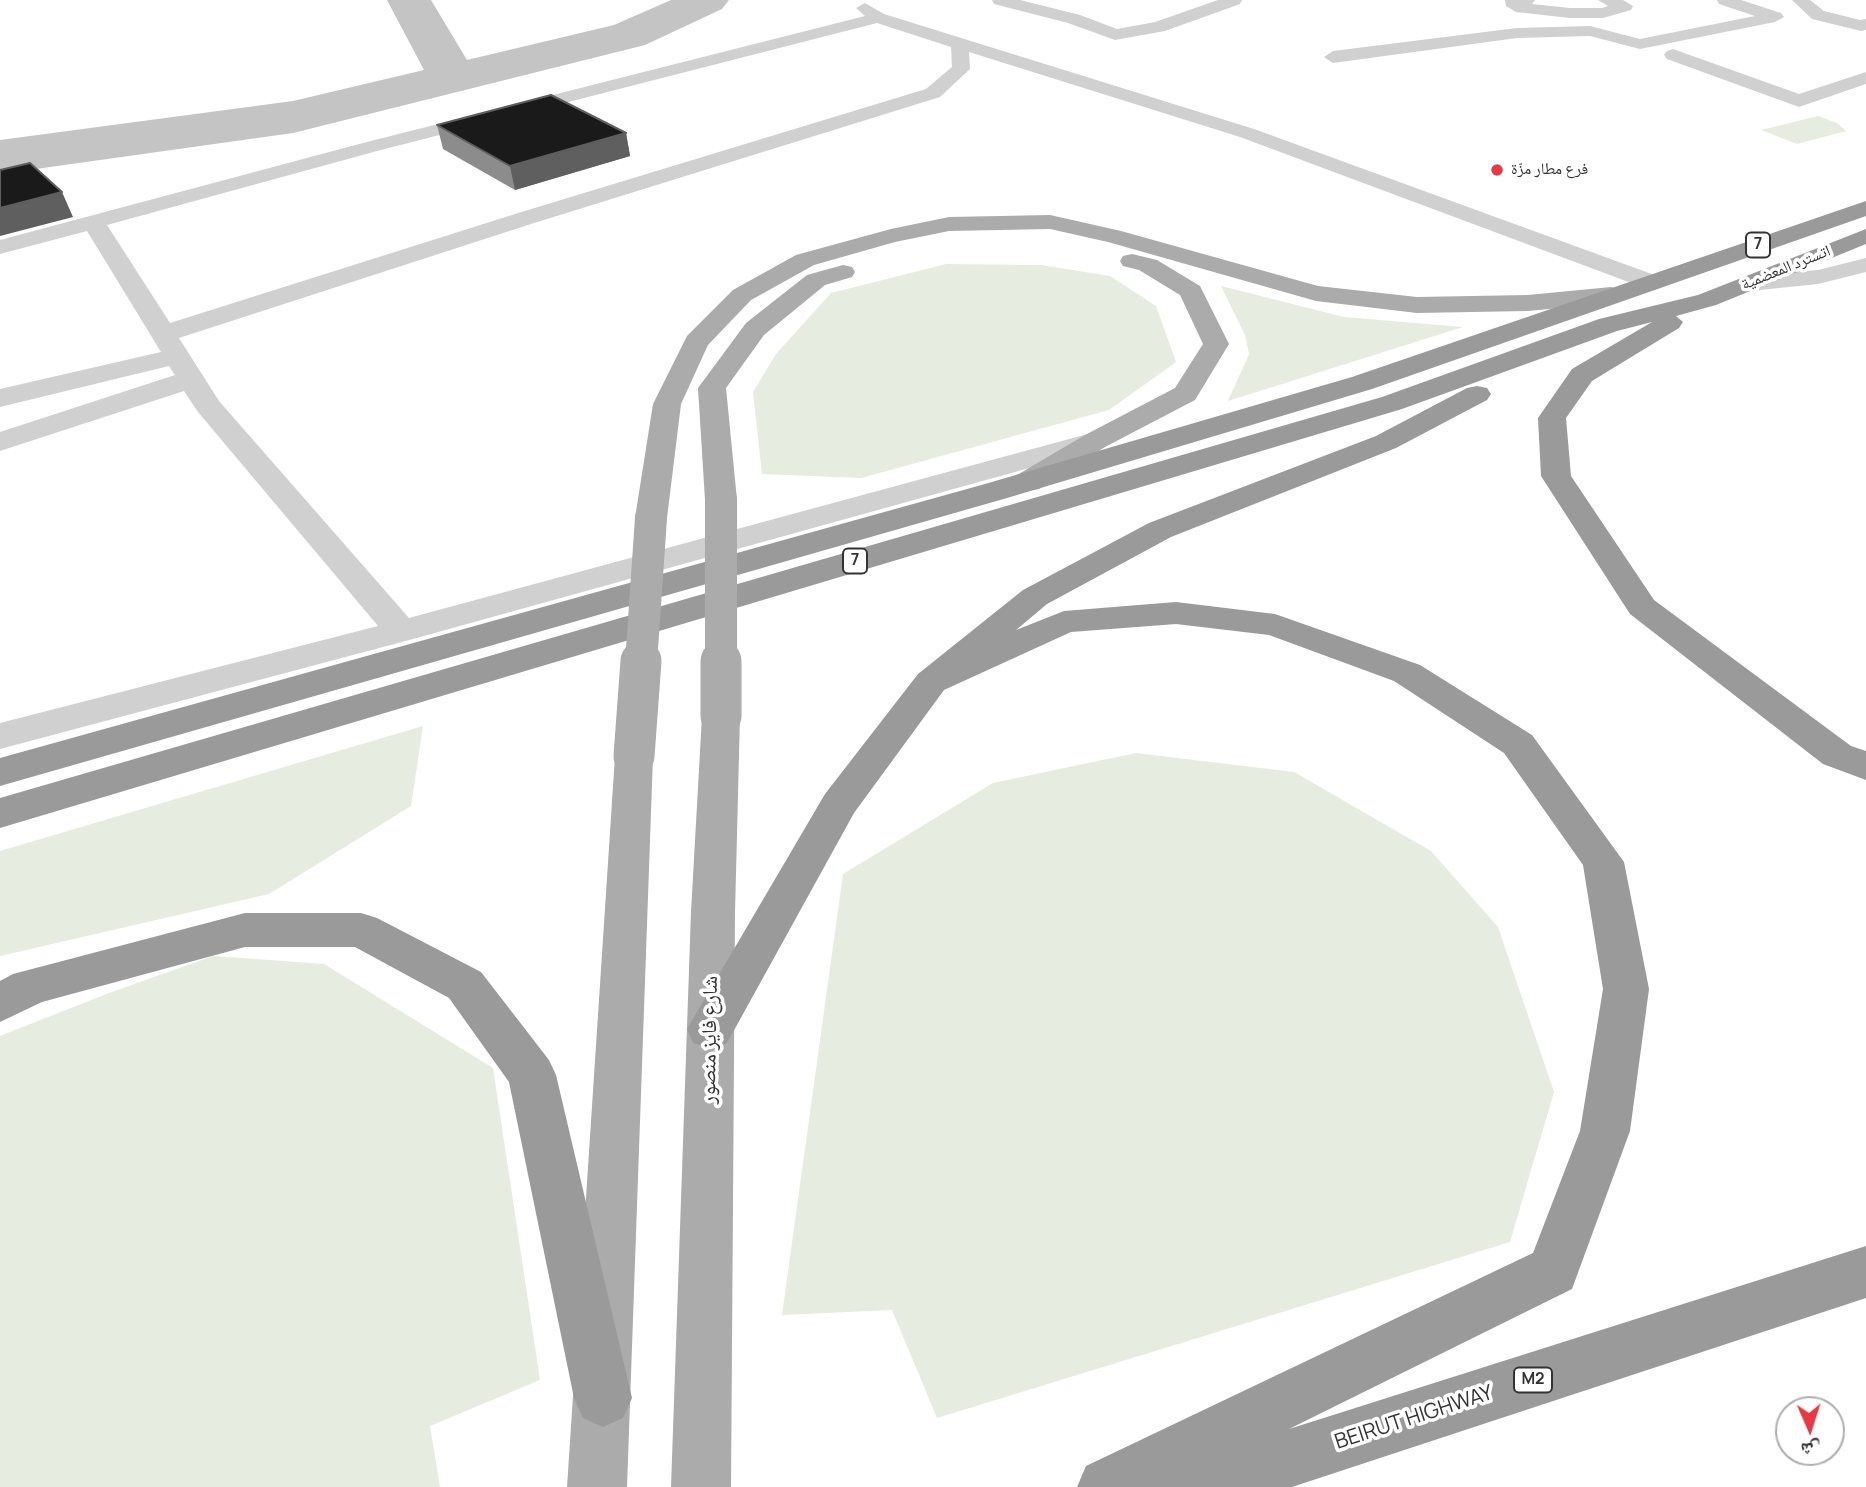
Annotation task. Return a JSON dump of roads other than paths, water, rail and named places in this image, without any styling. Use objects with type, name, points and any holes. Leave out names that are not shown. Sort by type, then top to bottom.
[{"type":"highway","name":"7","points":[[0,813],[1392,403],[1610,310],[1651,282],[1866,208]]},
{"type":"highway","name":"اتسترد المعضمية","points":[[1707,300],[1866,236]]},
{"type":"highway","name":"7","points":[[0,772],[1028,482],[1610,310],[1707,300]]},
{"type":"highway","points":[[1707,300],[1582,376],[1552,418],[1556,476],[1642,607],[1837,755],[1866,766]]},
{"type":"highway","points":[[710,1029],[839,804],[931,681],[1035,597],[1160,530],[1386,442],[1610,310]]},
{"type":"highway","points":[[931,681],[1064,622],[1176,613],[1275,625],[1408,673],[1518,744],[1604,862],[1626,989],[1605,1130],[1553,1271],[1107,1487]]},
{"type":"highway","points":[[0,1003],[30,987],[245,930],[361,930],[465,985],[532,1075],[603,1398]]},
{"type":"highway","name":"BEIRUT HIGHWAY","points":[[1201,1487],[1866,1272]]},
{"type":"main road","points":[[597,1487],[634,756],[652,518],[667,404],[695,342],[741,295],[805,260],[891,236],[949,224],[1050,222],[1113,236],[1316,293],[1417,305],[1528,303],[1610,310]]},
{"type":"main road","name":"شارع فايز منصور","points":[[701,1487],[710,1029],[721,716],[721,500],[712,388],[755,329],[816,280],[898,257],[970,242],[1041,244],[1106,254],[1148,265],[1191,292],[1216,344],[1185,394],[1095,441]]},
{"type":"main road","points":[[1028,482],[1095,441]]},
{"type":"street","points":[[1000,0],[1074,19],[1115,35],[1159,27],[1234,0]]},
{"type":"street","points":[[1527,0],[1512,2],[1522,8],[1570,13],[1603,13],[1625,6],[1606,0]]},
{"type":"street","points":[[1333,57],[1517,33],[1590,31],[1640,44],[1775,17],[1725,0]]},
{"type":"street","points":[[1800,0],[1818,15],[1860,30]]},
{"type":"street","points":[[110,236],[370,147],[882,10],[960,44],[1247,133],[1651,282]]},
{"type":"street","points":[[1570,13],[1574,31]]},
{"type":"street","points":[[0,442],[178,356],[536,215],[933,93],[961,69],[960,44]]},
{"type":"street","points":[[1673,55],[1799,100],[1866,78]]},
{"type":"street","points":[[0,247],[110,236],[282,192],[370,147]]},
{"type":"street","points":[[110,236],[208,406],[401,631]]},
{"type":"street","points":[[1750,283],[1818,277],[1866,265]]},
{"type":"street","points":[[0,398],[178,356]]},
{"type":"street","points":[[0,736],[401,631],[1095,441]]},
{"type":"place","name":"فرع مطار مزّة","points":[[1497,170]]}]
